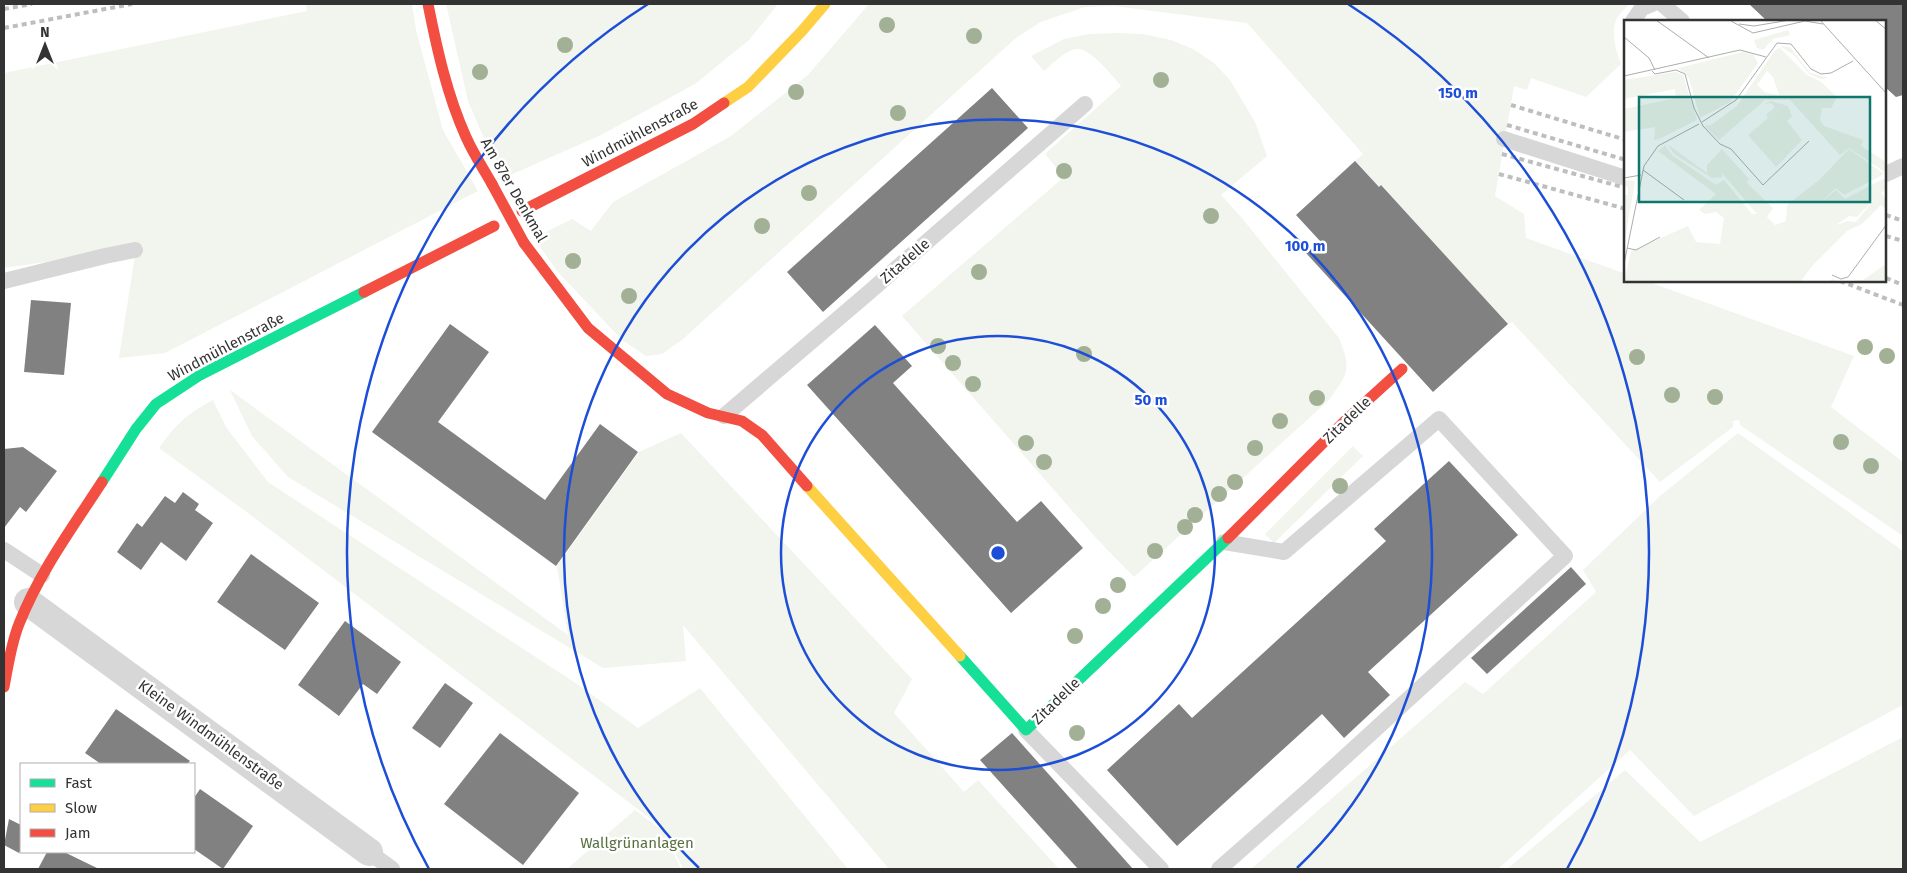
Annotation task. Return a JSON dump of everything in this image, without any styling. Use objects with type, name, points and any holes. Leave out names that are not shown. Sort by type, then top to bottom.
[{"type":"street","name":"Am 87er Denkmal","points":[[428,4],[437,52],[466,136],[524,243],[588,328],[650,380]]},
{"type":"street","name":"Windmühlenstraße","points":[[522,211],[701,119],[748,87],[802,31],[825,4]]},
{"type":"street","name":"Windmühlenstraße","points":[[4,687],[7,650],[42,575],[136,429],[156,404],[200,375],[494,226]]},
{"type":"street","name":"Zitadelle","points":[[650,380],[667,394],[708,413],[742,421],[762,435],[1026,730],[1224,542],[1347,419],[1402,369]]},
{"type":"street","name":"Kleine Windmühlenstraße","points":[[28,602],[369,852]]},
{"type":"lane","points":[[1634,20],[1642,8],[1652,4]]},
{"type":"lane","points":[[1662,4],[1681,20]]},
{"type":"lane","name":"Zitadelle","points":[[724,416],[1085,104]]},
{"type":"lane","points":[[1504,139],[1624,177]]},
{"type":"lane","points":[[1887,174],[1903,166]]},
{"type":"lane","points":[[4,281],[135,250]]},
{"type":"lane","points":[[1219,869],[1311,788],[1565,556],[1439,419],[1284,552],[1224,542]]},
{"type":"lane","points":[[4,550],[42,575]]},
{"type":"lane","points":[[1026,730],[1161,869]]},
{"type":"lane","name":"Kleine Windmühlenstraße","points":[[369,852],[392,869]]},
{"type":"green space","points":[[306,4],[412,4],[416,30],[443,130],[478,191],[165,353],[119,358],[136,249],[4,268],[4,73],[307,11]]},
{"type":"green space","points":[[446,4],[778,4],[749,40],[695,84],[601,135],[506,177],[485,141],[468,101]]},
{"type":"green space","points":[[869,4],[1629,4],[1617,18],[1614,31],[1617,54],[1621,64],[1586,97],[1531,78],[1527,90],[1514,86],[1495,196],[1524,214],[1526,238],[1624,273],[1624,282],[1649,282],[1854,356],[1831,407],[1903,462],[1903,536],[1740,425],[1739,420],[1733,421],[1733,427],[1660,482],[1512,322],[1508,324],[1381,185],[1379,187],[1355,161],[1363,154],[1247,23],[1114,6],[1085,7],[1041,22],[1017,37],[683,339],[662,354],[646,356],[622,340],[558,272],[534,238],[572,219],[591,231],[613,202],[731,136],[808,75]]},
{"type":"green space","points":[[1089,34],[1143,34],[1171,40],[1193,49],[1214,63],[1230,80],[1255,122],[1267,156],[1221,195],[1339,338],[1347,365],[1344,377],[1329,400],[1134,577],[1096,538],[902,316],[1064,177],[1045,154],[1121,86],[1094,57],[1082,50],[1077,49],[1068,52],[1044,71],[1031,56],[1064,39]]},
{"type":"green space","points":[[230,390],[568,635],[557,566],[639,452],[681,433],[912,679],[894,713],[964,792],[978,780],[1059,869],[889,869],[683,625],[686,661],[603,668],[288,477],[252,436]]},
{"type":"green space","points":[[213,400],[226,427],[268,482],[577,684],[638,728],[700,688],[848,869],[683,869],[664,829],[244,510],[159,448],[183,420]]},
{"type":"green space","points":[[1738,433],[1903,551],[1903,705],[1694,816],[1630,750],[1498,869],[1251,869],[1465,682],[1483,694],[1596,592],[1583,570],[1660,496]]},
{"type":"green space","points":[[1353,446],[1363,456],[1274,543],[1265,534]]},
{"type":"green space","points":[[1903,737],[1903,869],[1507,869],[1625,770],[1700,842]]},
{"type":"green space","name":"Wallgrünanlagen","points":[[635,810],[663,831],[681,869],[567,869]]},
{"type":"building","points":[[1749,4],[1903,4],[1903,95],[1896,97],[1887,89],[1887,20],[1766,20]]},
{"type":"building","points":[[992,88],[1028,128],[823,312],[787,272]]},
{"type":"building","points":[[1355,161],[1379,187],[1381,185],[1508,324],[1433,392],[1306,253],[1320,241],[1296,215]]},
{"type":"building","points":[[31,300],[71,303],[64,375],[24,372]]},
{"type":"building","points":[[450,324],[489,352],[438,422],[545,500],[600,424],[638,452],[556,566],[372,432]]},
{"type":"building","points":[[875,325],[912,366],[893,383],[1017,522],[1041,501],[1083,548],[1011,613],[807,385]]},
{"type":"building","points":[[23,447],[57,471],[26,512],[20,507],[4,528],[4,449]]},
{"type":"building","points":[[1449,461],[1518,535],[1368,672],[1390,695],[1344,738],[1322,714],[1177,846],[1107,770],[1179,704],[1192,718],[1386,541],[1374,529]]},
{"type":"building","points":[[183,492],[199,504],[195,510],[213,523],[186,561],[161,542],[141,570],[117,552],[137,523],[142,527],[165,496],[175,503]]},
{"type":"building","points":[[251,554],[319,603],[285,650],[217,602]]},
{"type":"building","points":[[1571,567],[1586,584],[1487,674],[1471,658]]},
{"type":"building","points":[[345,621],[401,662],[377,694],[363,684],[339,716],[298,685]]},
{"type":"building","points":[[445,683],[473,703],[440,748],[412,728]]},
{"type":"building","points":[[116,709],[190,761],[188,763],[100,763],[85,753]]},
{"type":"building","points":[[500,733],[579,793],[523,865],[444,804]]},
{"type":"building","points":[[1012,733],[1133,869],[1078,869],[980,760]]},
{"type":"building","points":[[200,789],[253,826],[223,869],[195,850],[195,796]]},
{"type":"building","points":[[9,819],[20,824],[20,851],[19,853],[4,845]]},
{"type":"building","points":[[46,853],[66,853],[99,869],[38,869]]},
{"type":"railway","points":[[4,9],[32,4]]},
{"type":"railway","points":[[4,28],[132,4]]},
{"type":"railway","points":[[1511,105],[1624,139]]},
{"type":"railway","points":[[1507,125],[1624,159]]},
{"type":"railway","points":[[1502,154],[1624,187]]},
{"type":"railway","points":[[1499,174],[1624,208]]},
{"type":"railway","points":[[1887,215],[1903,221]]},
{"type":"railway","points":[[1887,236],[1903,241]]},
{"type":"railway","points":[[1887,278],[1903,285]]},
{"type":"railway","points":[[1843,282],[1903,305]]},
{"type":"traffic: fast","points":[[102,482],[136,429],[156,404],[200,375],[364,292]]},
{"type":"traffic: fast","points":[[960,656],[1026,730],[1228,538]]},
{"type":"traffic: slow","points":[[724,103],[748,87],[802,31],[825,4]]},
{"type":"traffic: slow","points":[[807,486],[960,656]]},
{"type":"traffic: jam","points":[[428,4],[439,55],[453,105],[469,143],[492,184]]},
{"type":"traffic: jam","points":[[522,211],[693,124],[724,103]]},
{"type":"traffic: jam","points":[[492,184],[524,243]]},
{"type":"traffic: jam","points":[[364,292],[494,226]]},
{"type":"traffic: jam","points":[[524,243],[588,328],[667,394],[708,413],[742,421],[762,435],[807,486]]},
{"type":"traffic: jam","points":[[1228,538],[1347,419],[1402,369]]},
{"type":"traffic: jam","points":[[4,687],[14,639],[27,605],[57,551],[102,482]]}]
